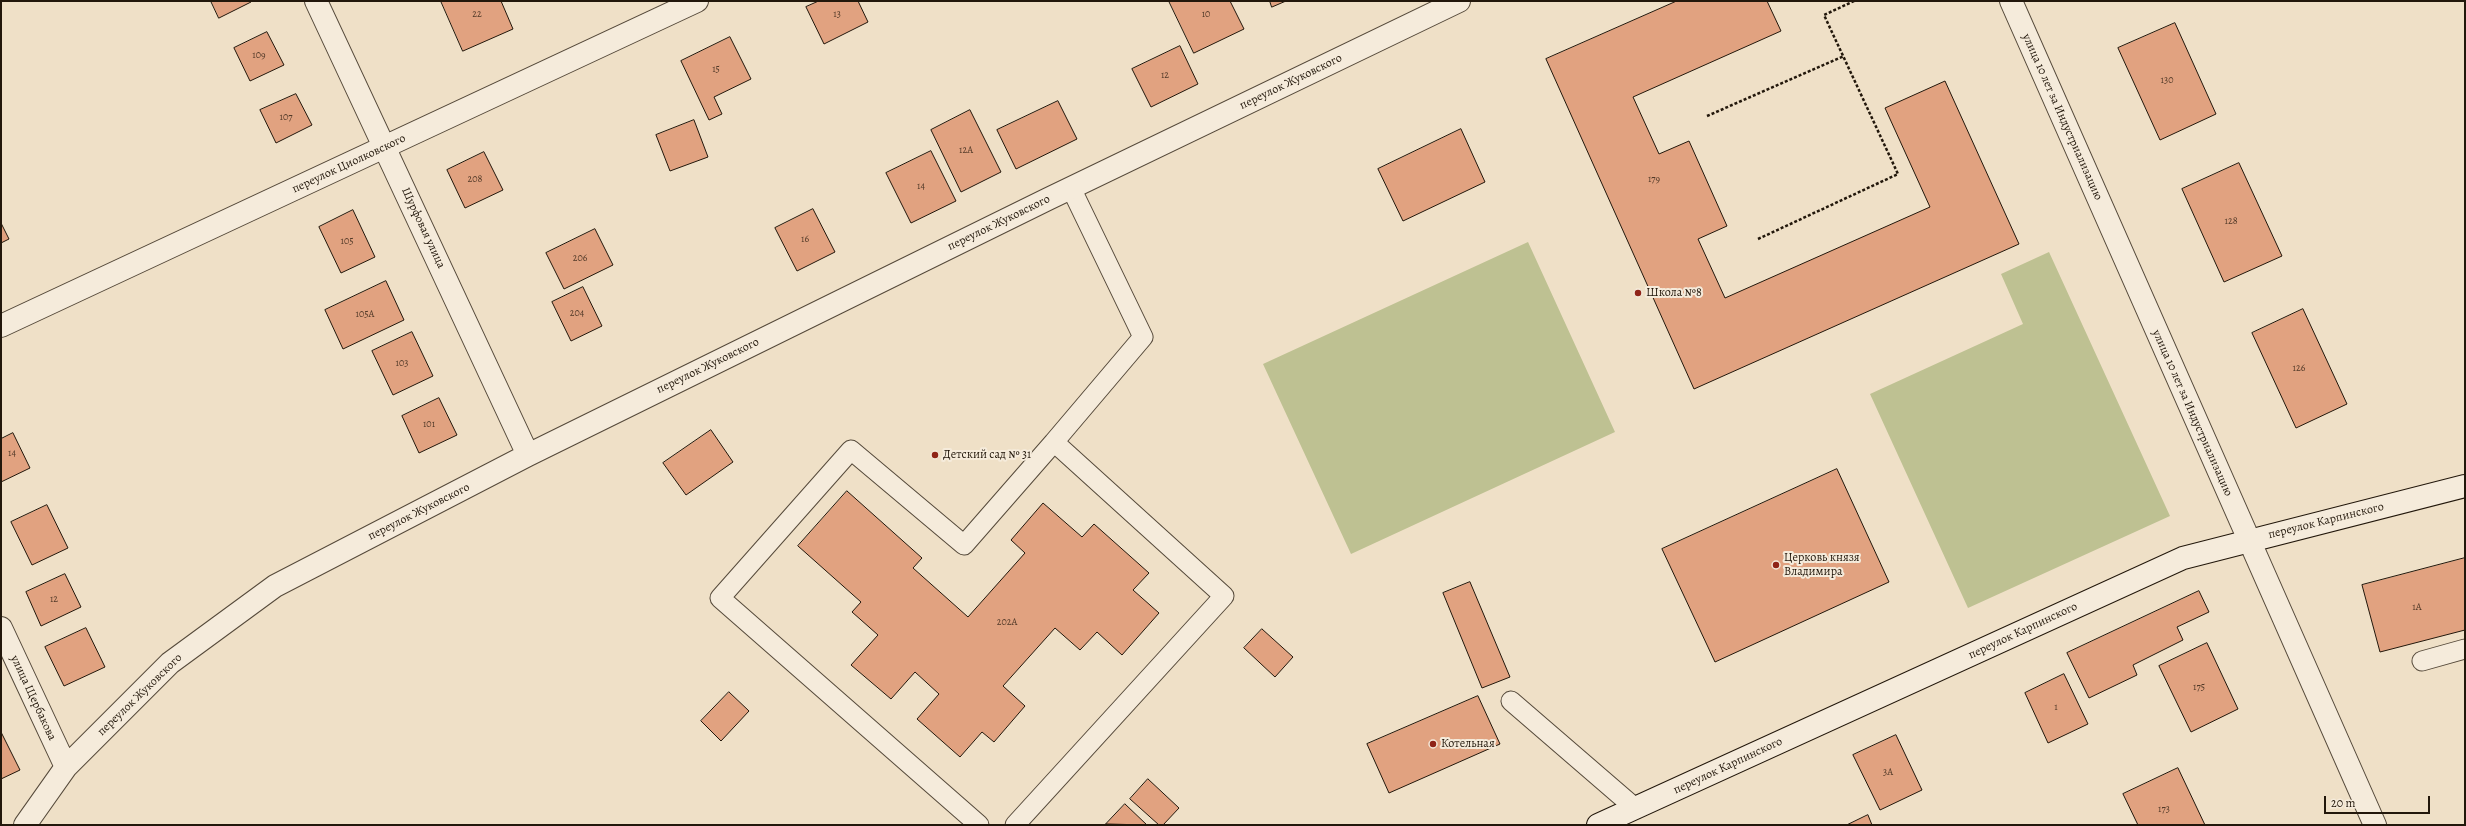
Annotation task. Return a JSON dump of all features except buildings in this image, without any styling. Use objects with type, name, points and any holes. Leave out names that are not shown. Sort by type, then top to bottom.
[{"type":"street","name":"Шурфовая улица","points":[[316,1],[386,148],[528,455]]},
{"type":"street","name":"переулок Циолковского","points":[[1,326],[386,148],[697,1]]},
{"type":"street","name":"переулок Жуковского","points":[[24,825],[66,767],[170,663],[275,586],[528,455],[1071,188],[1459,1]]},
{"type":"street","name":"улица 10 лет за Индустриализацию","points":[[2011,1],[2375,825]]},
{"type":"street","name":"переулок Карпинского","points":[[1598,825],[2183,558],[2248,540],[2465,486]]},
{"type":"street","name":"улица Щербакова","points":[[1,628],[66,767]]},
{"type":"lane","points":[[979,825],[720,598],[850,450],[964,546],[1054,442],[1143,337],[1071,188]]},
{"type":"lane","points":[[1015,825],[1224,596],[1054,442]]},
{"type":"lane","points":[[2422,660],[2465,649]]},
{"type":"lane","points":[[1511,701],[1635,808]]},
{"type":"path","points":[[1758,239],[1898,174],[1824,15],[1854,1]]},
{"type":"path","points":[[1707,116],[1844,56]]},
{"type":"green space","points":[[1528,242],[1615,432],[1351,554],[1263,364]]},
{"type":"green space","points":[[2049,252],[2170,516],[1968,608],[1870,394],[2023,324],[2001,274]]},
{"type":"place","name":"Школа №8","points":[[1638,293]]},
{"type":"place","name":"Детский сад № 31","points":[[935,455]]},
{"type":"place","name":"Церковь князя Владимира","points":[[1776,565]]},
{"type":"place","name":"Котельная","points":[[1433,744]]}]
